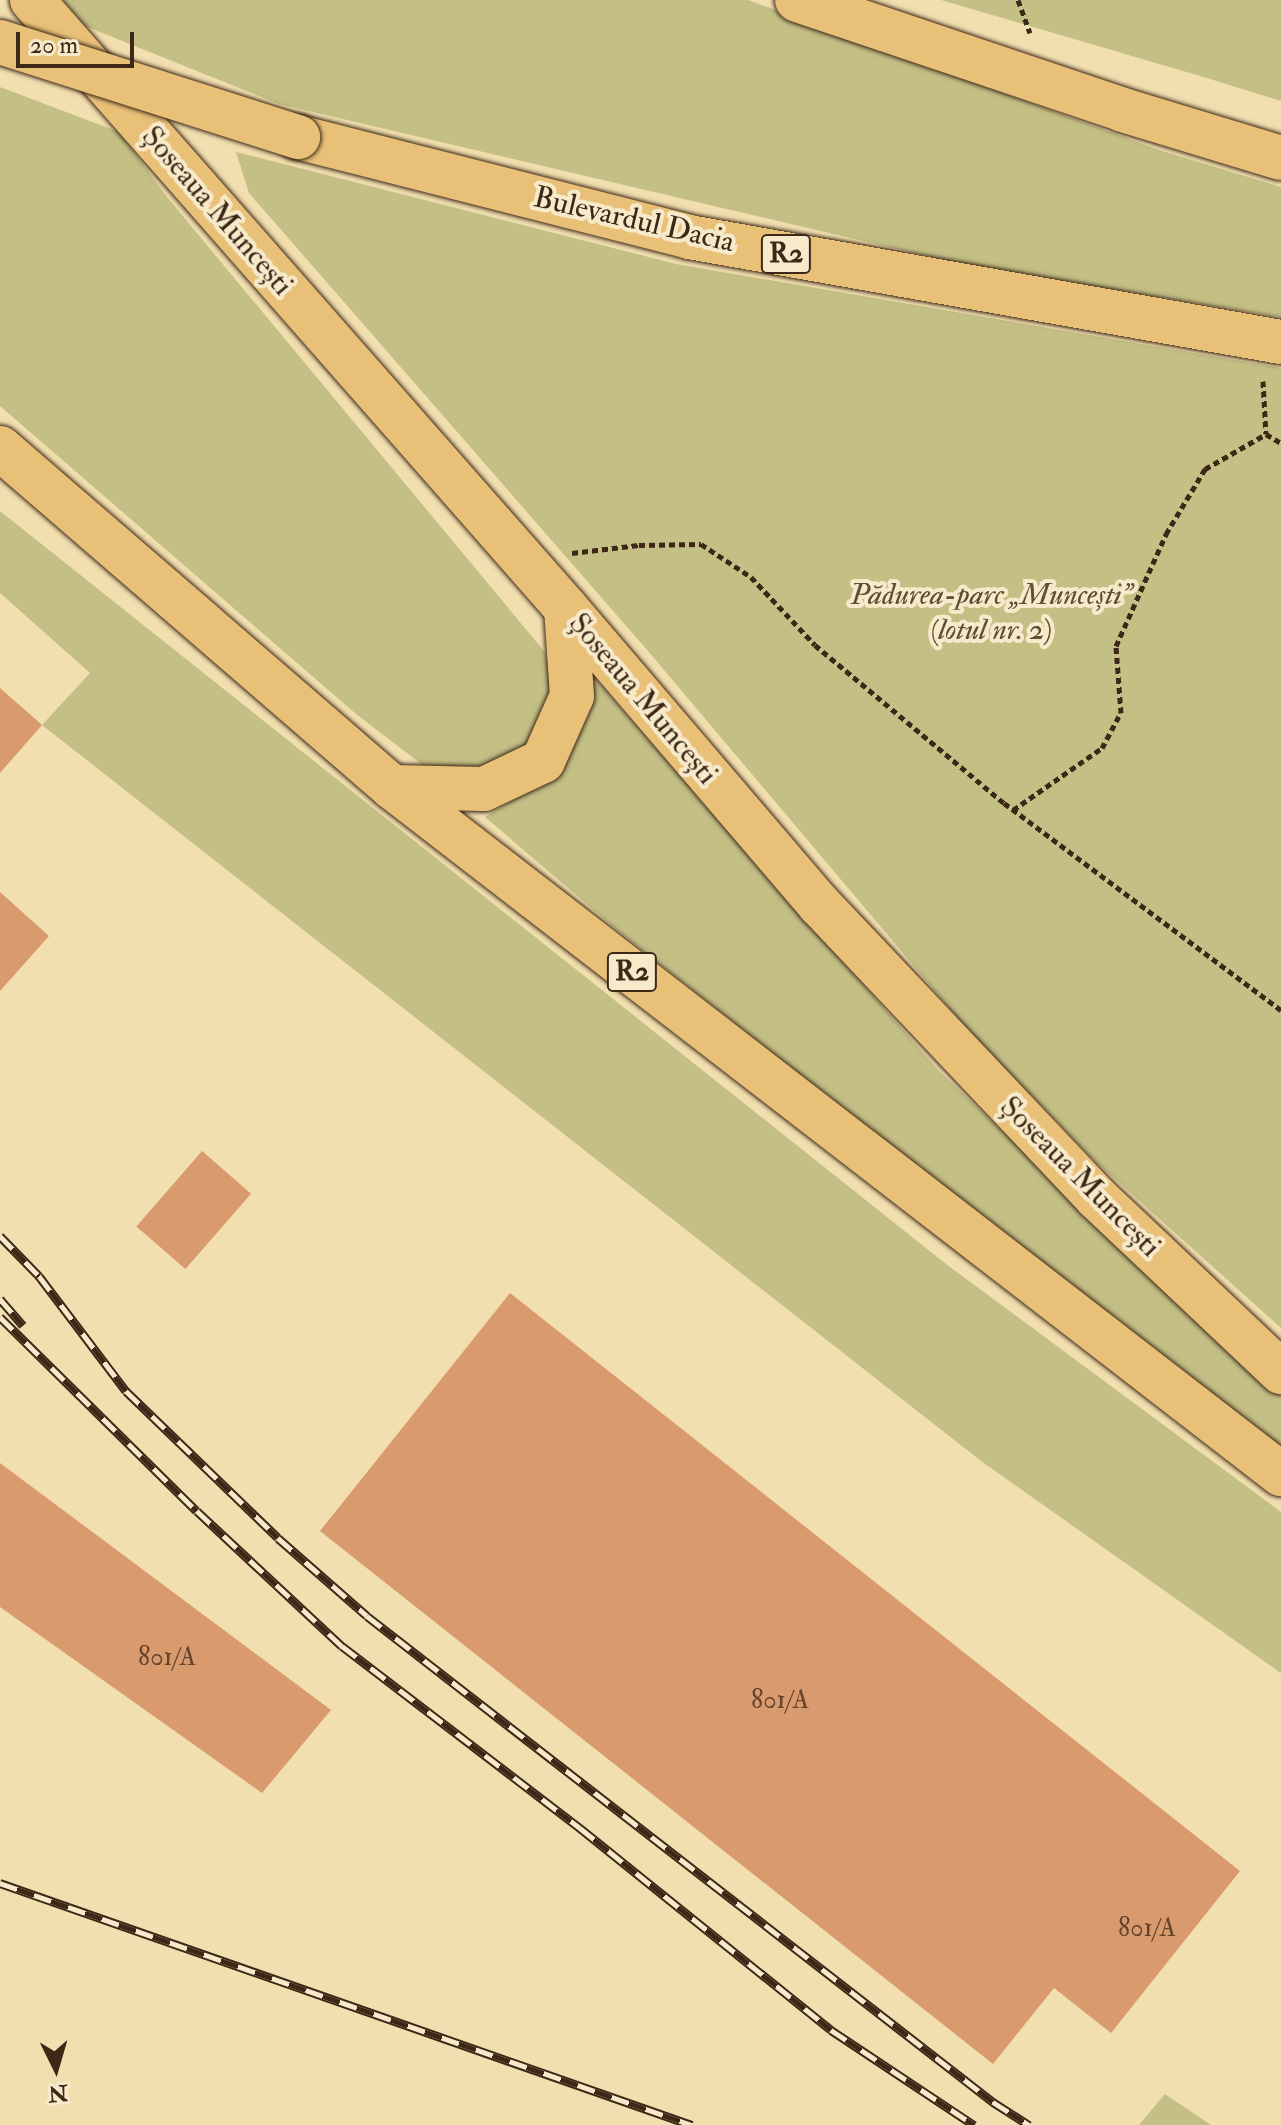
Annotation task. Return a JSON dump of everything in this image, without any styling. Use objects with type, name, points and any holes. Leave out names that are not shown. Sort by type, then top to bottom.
[{"type":"main road","name":"Șoseaua Muncești","points":[[32,0],[566,608],[820,905],[1096,1197],[1281,1372]]},
{"type":"main road","points":[[797,0],[1123,110],[1281,158]]},
{"type":"main road","name":"Bulevardul Dacia","points":[[0,42],[298,137],[689,237],[1271,340]]},
{"type":"main road","name":"R2","points":[[0,448],[392,787],[1281,1474]]},
{"type":"main road","points":[[392,787],[484,789],[543,761],[572,696],[566,608]]},
{"type":"path","points":[[1266,434],[1271,340]]},
{"type":"path","points":[[1013,810],[1102,748],[1121,713],[1116,646],[1166,534],[1205,469],[1266,434]]},
{"type":"path","points":[[1266,434],[1281,443]]},
{"type":"path","points":[[523,559],[639,545],[701,544],[751,577],[815,645],[1013,810],[1281,1010]]},
{"type":"green space","points":[[63,0],[748,0],[1162,151],[1281,187],[1281,317],[970,266],[279,104],[85,26]]},
{"type":"green space","points":[[941,0],[1281,0],[1281,101],[1207,78]]},
{"type":"green space","points":[[0,87],[119,132],[167,197],[544,651],[554,682],[545,729],[520,756],[475,778],[437,776],[356,714],[0,406]]},
{"type":"green space","name":"Pădurea-parc „Muncești” (lotul nr. 2)","points":[[236,152],[676,264],[1281,368],[1281,1328],[1095,1161],[961,1022],[648,651],[249,193]]},
{"type":"green space","points":[[0,511],[946,1264],[1281,1512],[1281,1673],[981,1461],[42,725],[90,673],[0,593]]},
{"type":"green space","points":[[590,673],[939,1071],[1281,1396],[1281,1448],[1106,1318],[616,929],[485,817],[536,786]]},
{"type":"green space","points":[[1165,2094],[1211,2125],[1139,2125]]},
{"type":"building","points":[[0,688],[42,725],[0,773]]},
{"type":"building","points":[[0,892],[49,936],[0,991]]},
{"type":"building","points":[[202,1151],[251,1194],[185,1269],[136,1226]]},
{"type":"building","points":[[510,1293],[1240,1871],[1111,2033],[1054,1988],[993,2064],[320,1531]]},
{"type":"building","points":[[0,1463],[331,1710],[262,1793],[0,1607]]},
{"type":"railway","points":[[0,1236],[39,1276],[126,1391],[278,1538],[367,1616],[993,2102],[1029,2125]]},
{"type":"railway","points":[[0,1299],[23,1325]]},
{"type":"railway","points":[[0,1317],[197,1511],[342,1646],[580,1828],[831,2030],[974,2125]]},
{"type":"railway","points":[[0,1883],[692,2125]]}]
